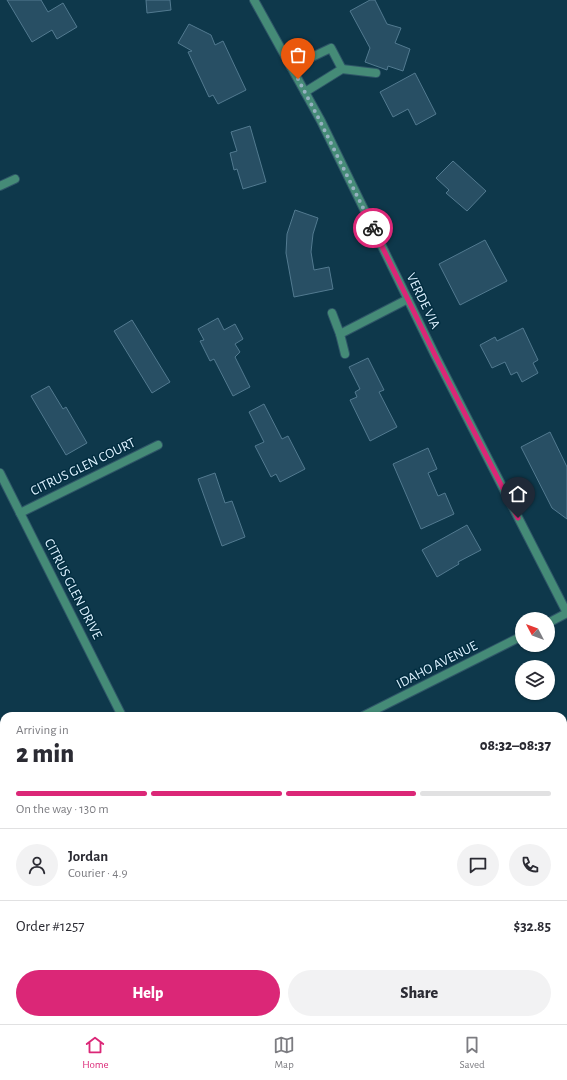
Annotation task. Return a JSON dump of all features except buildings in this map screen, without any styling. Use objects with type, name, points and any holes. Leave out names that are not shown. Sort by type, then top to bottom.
[{"type":"street","name":"VERDE VIA","points":[[254,0],[320,121],[408,299],[567,613]]},
{"type":"street","points":[[291,67],[331,48],[342,69]]},
{"type":"street","points":[[305,92],[342,69],[376,73]]},
{"type":"street","points":[[0,186],[14,179]]},
{"type":"street","points":[[340,334],[408,299]]},
{"type":"street","points":[[332,313],[340,334],[345,354]]},
{"type":"street","name":"CITRUS GLEN COURT","points":[[20,513],[158,445]]},
{"type":"street","name":"CITRUS GLEN DRIVE","points":[[0,473],[120,712]]},
{"type":"street","points":[[555,619],[567,613]]},
{"type":"street","name":"IDAHO AVENUE","points":[[371,712],[515,640]]},
{"type":"way so far","points":[[298,79],[373,228]]},
{"type":"route","points":[[373,228],[435,355],[518,518]]}]
